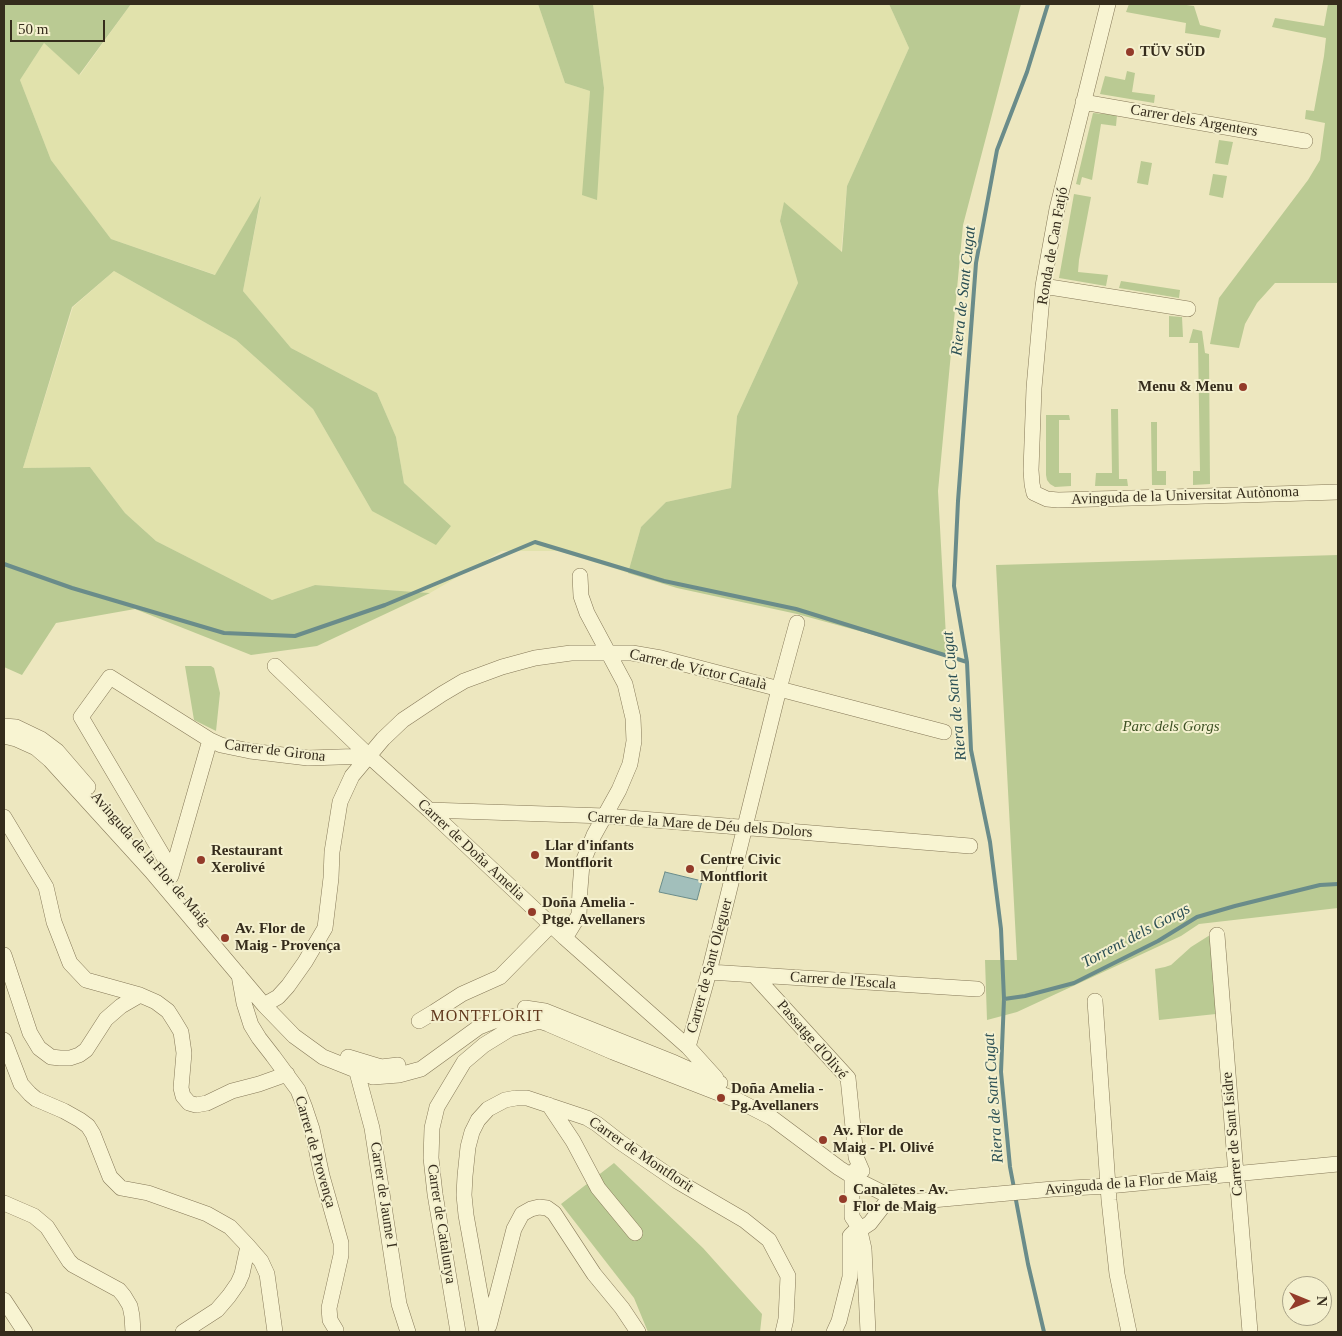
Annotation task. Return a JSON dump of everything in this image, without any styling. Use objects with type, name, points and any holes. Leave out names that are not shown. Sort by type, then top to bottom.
[{"type":"street","name":"Ronda de Can Fatjó","points":[[1034,493],[1031,470],[1034,388],[1043,286],[1057,209],[1108,4]]},
{"type":"street","name":"Carrer dels Argenters","points":[[1083,102],[1305,141]]},
{"type":"street","points":[[1043,286],[1188,309]]},
{"type":"street","name":"Avinguda de la Universitat Autònoma","points":[[1034,493],[1047,499],[1058,500],[1338,492]]},
{"type":"street","points":[[565,938],[579,915],[582,864],[594,835],[619,790],[630,764],[634,741],[633,718],[628,692],[609,652],[587,613],[581,596],[580,576]]},
{"type":"street","name":"Carrer de Sant Oleguer","points":[[688,1047],[709,972],[797,623]]},
{"type":"street","name":"Carrer de Víctor Català","points":[[268,1003],[288,986],[325,928],[332,878],[332,852],[340,802],[352,776],[383,739],[403,720],[464,682],[502,667],[535,658],[570,653],[632,653],[661,658],[944,732]]},
{"type":"street","name":"Carrer de Doña Amelia","points":[[274,666],[565,938],[688,1047],[721,1083],[730,1097]]},
{"type":"street","name":"Carrer de Girona","points":[[169,880],[81,717],[110,677],[220,745],[250,751],[308,758],[369,756]]},
{"type":"street","name":"Avinguda de la Flor de Maig","points":[[4,726],[16,727],[41,739],[57,751],[169,880],[239,976],[268,1003]]},
{"type":"street","name":"Avinguda de la Flor de Maig","points":[[4,736],[36,748],[50,760],[151,871],[169,880],[237,958],[257,984],[268,1003],[294,1036],[323,1057],[355,1065],[381,1067],[410,1064],[472,1021],[497,1011],[515,1006],[545,1011],[680,1065],[761,1101],[835,1152],[857,1172],[863,1183],[910,1202],[1108,1186],[1338,1164]]},
{"type":"street","points":[[169,880],[210,740]]},
{"type":"street","name":"Carrer de la Mare de Déu dels Dolors","points":[[430,810],[605,816],[970,846]]},
{"type":"street","points":[[4,817],[46,886],[54,922],[70,963],[86,980],[140,995],[156,1002],[168,1011],[180,1032],[184,1053],[181,1088],[183,1096],[189,1103],[196,1105],[207,1103],[232,1091],[286,1074]]},
{"type":"street","points":[[418,1021],[462,994],[500,977],[552,924]]},
{"type":"street","name":"Carrer de Sant Isidre","points":[[1217,935],[1250,1332]]},
{"type":"street","points":[[4,955],[30,1033],[39,1048],[51,1057],[65,1058],[79,1055],[86,1050],[106,1019],[121,1006],[140,995]]},
{"type":"street","name":"Carrer de Provença","points":[[237,958],[244,1003],[251,1024],[258,1038],[298,1090],[312,1129],[322,1176],[340,1239],[341,1254],[329,1308],[330,1320],[336,1332]]},
{"type":"street","name":"Carrer de l'Escala","points":[[709,972],[977,990]]},
{"type":"street","name":"Passatge d'Olivé","points":[[754,975],[848,1078],[857,1172]]},
{"type":"street","points":[[1095,1000],[1108,1186],[1117,1274],[1129,1332]]},
{"type":"street","name":"Avinguda de la Flor de Maig","points":[[355,1065],[373,1076],[399,1075],[421,1069],[479,1027],[504,1017],[525,1016],[730,1097],[772,1118],[857,1172]]},
{"type":"street","name":"Carrer de Catalunya","points":[[458,1332],[434,1194],[430,1158],[432,1128],[437,1107],[464,1062],[484,1045],[510,1029],[541,1021]]},
{"type":"street","points":[[4,1040],[21,1084],[36,1099],[64,1111],[88,1126],[110,1177],[121,1188],[148,1193],[207,1214],[230,1227],[248,1246],[261,1261],[267,1274],[275,1332]]},
{"type":"street","name":"Carrer de Jaume I","points":[[355,1065],[372,1128],[399,1304],[408,1332]]},
{"type":"street","name":"Carrer de Montflorit","points":[[487,1332],[466,1215],[464,1195],[466,1166],[472,1132],[478,1120],[488,1109],[505,1100],[516,1098],[527,1098],[549,1104],[587,1118],[669,1176],[744,1220],[769,1240],[788,1276],[786,1319],[783,1332]]},
{"type":"street","points":[[549,1104],[574,1141],[598,1188],[635,1233]]},
{"type":"street","points":[[857,1172],[852,1217],[858,1227],[864,1249],[868,1332]]},
{"type":"street","points":[[834,1332],[839,1321],[850,1278],[850,1236],[858,1227],[864,1227],[870,1223],[892,1194]]},
{"type":"street","points":[[4,1203],[34,1216],[48,1227],[73,1265],[119,1290],[130,1306],[133,1332]]},
{"type":"street","points":[[487,1332],[514,1229],[522,1214],[539,1207],[547,1208],[554,1214],[594,1274],[622,1308],[638,1332]]},
{"type":"street","points":[[182,1332],[217,1310],[229,1296],[242,1274],[248,1246]]},
{"type":"street","points":[[4,1300],[25,1332]]},
{"type":"green space","points":[[4,4],[131,4],[79,75],[44,43],[20,80],[51,160],[111,239],[215,275],[261,196],[243,291],[291,348],[377,393],[396,437],[404,483],[451,526],[436,545],[372,511],[313,409],[236,340],[114,271],[72,307],[23,468],[90,467],[125,513],[156,541],[272,600],[315,585],[430,593],[317,646],[251,655],[135,609],[56,623],[22,675],[4,667]]},
{"type":"green space","points":[[131,4],[538,4],[565,83],[590,91],[583,194],[604,88],[593,4],[889,4],[909,48],[847,186],[841,253],[784,203],[780,221],[798,283],[737,416],[731,488],[666,502],[641,527],[628,573],[559,551],[502,551],[430,593],[315,585],[272,600],[156,541],[125,513],[90,467],[23,468],[73,307],[114,271],[236,340],[313,409],[372,511],[451,526],[404,483],[396,437],[377,393],[291,348],[243,291],[261,198],[216,275],[111,239],[51,160],[20,80],[44,43],[80,75]]},
{"type":"green space","points":[[538,4],[593,4],[604,88],[597,200],[582,195],[590,91],[565,83]]},
{"type":"green space","points":[[889,4],[1021,4],[963,225],[938,491],[947,655],[797,614],[677,588],[628,573],[641,527],[666,502],[731,488],[737,416],[798,283],[780,221],[784,202],[842,252],[847,186],[909,48]]},
{"type":"green space","points":[[1129,4],[1179,4],[1194,6],[1200,25],[1221,30],[1219,38],[1185,33],[1186,23],[1126,12]]},
{"type":"green space","points":[[1328,4],[1338,4],[1338,283],[1275,283],[1257,303],[1245,324],[1239,348],[1210,344],[1219,298],[1308,180],[1320,160],[1325,123],[1305,119],[1306,110],[1314,111],[1326,38],[1272,27],[1275,18],[1324,26]]},
{"type":"green space","points":[[1127,71],[1135,73],[1132,92],[1155,95],[1154,103],[1100,94],[1105,76],[1125,80]]},
{"type":"green space","points":[[1093,113],[1117,115],[1116,126],[1101,124],[1092,180],[1082,177],[1080,185],[1076,184]]},
{"type":"green space","points":[[1219,140],[1233,142],[1228,165],[1215,163]]},
{"type":"green space","points":[[1141,161],[1152,163],[1148,185],[1137,183]]},
{"type":"green space","points":[[1213,174],[1227,176],[1223,198],[1209,195]]},
{"type":"green space","points":[[1074,194],[1091,197],[1078,272],[1108,275],[1106,286],[1059,278]]},
{"type":"green space","points":[[1121,281],[1180,290],[1179,298],[1119,288]]},
{"type":"green space","points":[[1169,316],[1182,317],[1183,337],[1169,337]]},
{"type":"green space","points":[[1193,329],[1202,331],[1205,353],[1209,354],[1210,484],[1193,485],[1193,471],[1200,471],[1198,343],[1189,343]]},
{"type":"green space","points":[[1111,409],[1118,409],[1119,479],[1127,479],[1128,486],[1095,486],[1096,473],[1112,473]]},
{"type":"green space","points":[[1046,415],[1069,415],[1070,420],[1059,420],[1059,473],[1071,473],[1071,486],[1055,487],[1047,480]]},
{"type":"green space","points":[[1151,422],[1157,422],[1157,471],[1166,471],[1166,485],[1152,485]]},
{"type":"green space","name":"Parc dels Gorgs","points":[[1338,555],[1338,908],[1199,924],[1181,936],[1017,1012],[987,1020],[985,960],[1017,960],[996,565]]},
{"type":"green space","points":[[185,666],[211,666],[214,668],[220,693],[216,731],[194,720]]},
{"type":"green space","points":[[1210,935],[1216,1014],[1159,1020],[1155,969],[1171,965],[1191,947]]},
{"type":"green space","points":[[614,1163],[703,1248],[762,1314],[760,1332],[648,1332],[634,1298],[561,1204]]},
{"type":"water","points":[[665,872],[702,881],[697,900],[659,892]]},
{"type":"waterway","name":"Riera de Sant Cugat","points":[[1014,1188],[1010,1167],[1001,1072],[1004,999],[1001,929],[990,842],[971,750],[967,662],[954,586],[958,501],[976,263],[997,150],[1027,72],[1048,4]]},
{"type":"waterway","points":[[4,564],[72,588],[224,633],[295,636],[385,605],[535,542],[664,581],[796,609],[967,662]]},
{"type":"waterway","name":"Torrent dels Gorgs","points":[[1004,999],[1025,996],[1074,983],[1158,941],[1197,917],[1320,885],[1338,884]]},
{"type":"waterway","name":"Riera de Sant Cugat","points":[[1015,1195],[1028,1264],[1044,1332]]},
{"type":"place","name":"TÜV SÜD","points":[[1130,52]]},
{"type":"place","name":"Menu & Menu","points":[[1243,387]]},
{"type":"place","name":"Llar d'infants Montflorit","points":[[535,855]]},
{"type":"place","name":"Restaurant Xerolivé","points":[[201,860]]},
{"type":"place","name":"Centre Civic Montflorit","points":[[690,869]]},
{"type":"place","name":"Doña Amelia - Ptge. Avellaners","points":[[532,912]]},
{"type":"place","name":"Av. Flor de Maig - Provença","points":[[225,938]]},
{"type":"place","name":"Doña Amelia - Pg.Avellaners","points":[[721,1098]]},
{"type":"place","name":"Av. Flor de Maig - Pl. Olivé","points":[[823,1140]]},
{"type":"place","name":"Canaletes - Av. Flor de Maig","points":[[843,1199]]},
{"type":"district","name":"MONTFLORIT","points":[[487,1017]]}]
